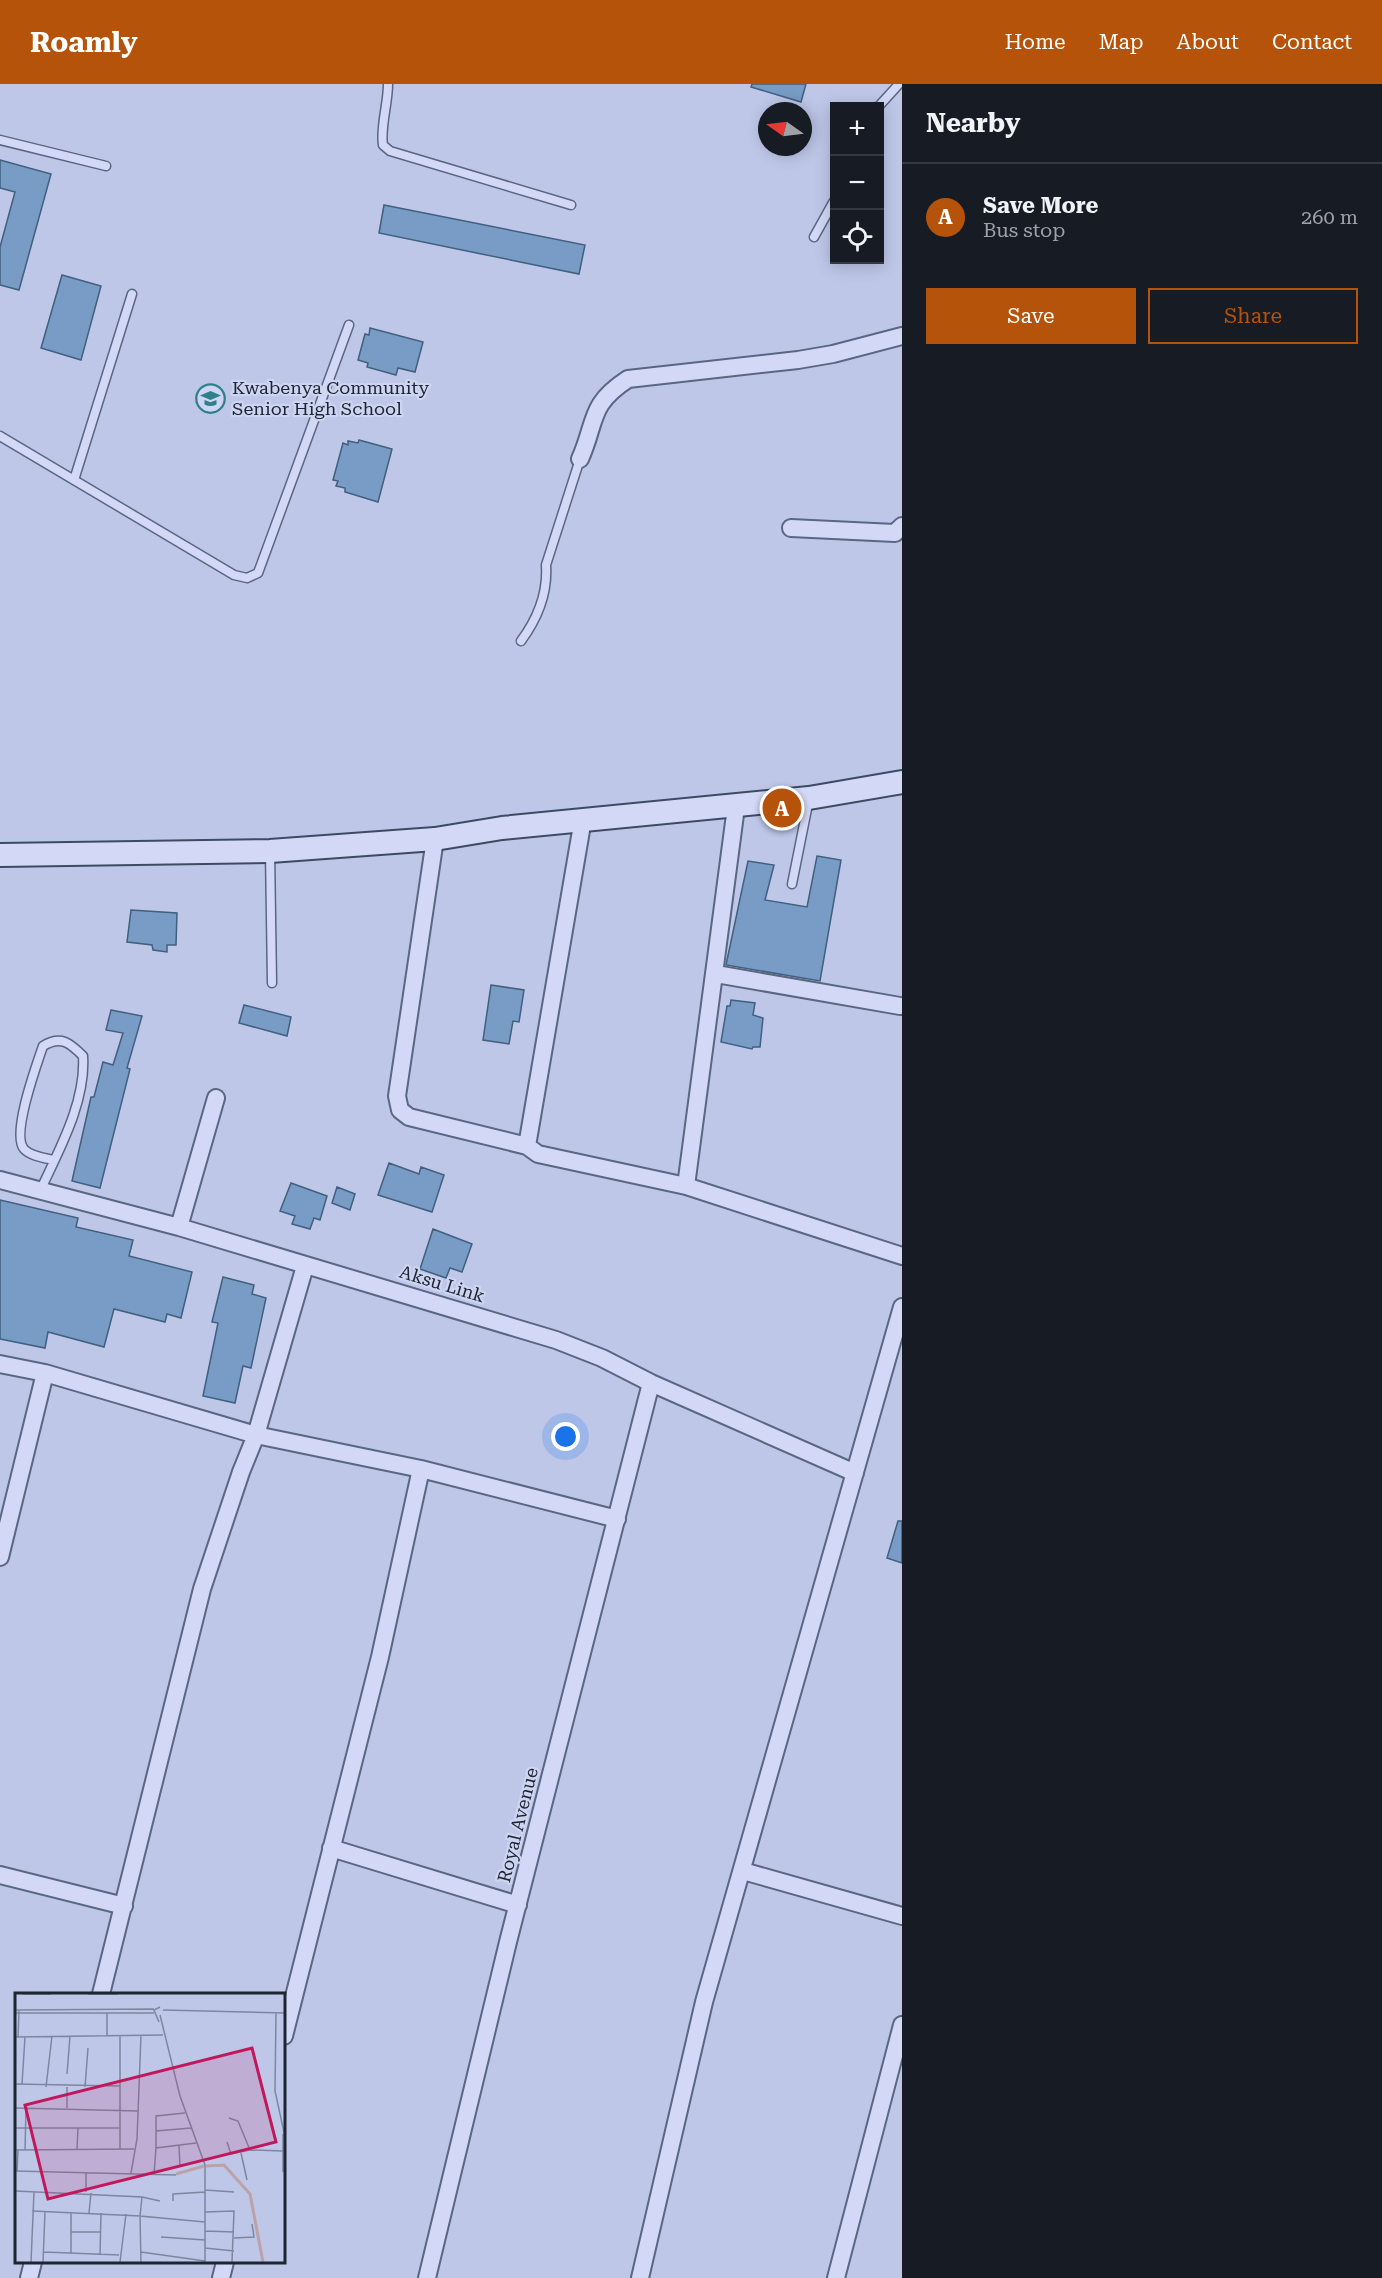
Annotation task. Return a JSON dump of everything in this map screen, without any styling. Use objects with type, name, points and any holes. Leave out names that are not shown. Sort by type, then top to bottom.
[{"type":"main road","points":[[0,855],[270,851],[435,839],[502,828],[583,819],[736,807],[809,798],[902,782]]},
{"type":"street","points":[[580,459],[587,444],[593,414],[614,388],[628,379],[798,360],[833,354],[902,336]]},
{"type":"street","points":[[791,528],[895,533],[902,526]]},
{"type":"street","points":[[687,1186],[736,807]]},
{"type":"street","points":[[528,1146],[528,1132],[583,819]]},
{"type":"street","points":[[435,839],[397,1096],[400,1110],[409,1117],[528,1146],[538,1154],[687,1186],[902,1256]]},
{"type":"street","points":[[716,974],[900,1006]]},
{"type":"street","points":[[179,1227],[216,1098]]},
{"type":"street","name":"Aksu Link","points":[[0,1180],[179,1227],[556,1340],[602,1358],[651,1383],[855,1473]]},
{"type":"street","points":[[102,1993],[202,1589],[256,1435],[305,1266]]},
{"type":"street","points":[[640,2278],[704,2002],[902,1307]]},
{"type":"street","points":[[0,1364],[45,1373],[256,1435],[421,1469],[617,1520]]},
{"type":"street","points":[[0,1557],[45,1373]]},
{"type":"street","name":"Royal Avenue","points":[[427,2278],[518,1905],[651,1383]]},
{"type":"street","points":[[285,2032],[380,1657],[421,1469]]},
{"type":"street","points":[[331,1848],[518,1905]]},
{"type":"street","points":[[743,1871],[902,1916]]},
{"type":"street","points":[[0,1875],[124,1906]]},
{"type":"street","points":[[836,2278],[902,2025]]},
{"type":"street","points":[[221,2278],[225,2263]]},
{"type":"lane","points":[[388,84],[388,108],[381,135],[383,145],[390,151],[571,205]]},
{"type":"lane","points":[[883,102],[899,84]]},
{"type":"lane","points":[[0,140],[106,166]]},
{"type":"lane","points":[[814,237],[830,208]]},
{"type":"lane","points":[[74,480],[132,294]]},
{"type":"lane","points":[[0,436],[234,575],[247,578],[258,573],[349,326]]},
{"type":"lane","points":[[521,641],[543,601],[547,583],[546,565],[580,459]]},
{"type":"lane","points":[[792,884],[809,798]]},
{"type":"lane","points":[[270,851],[272,982]]},
{"type":"lane","points":[[40,1191],[70,1125],[84,1067],[83,1056],[69,1042],[61,1040],[52,1041],[43,1046],[29,1089],[20,1139],[24,1149],[33,1155],[54,1160]]},
{"type":"building","points":[[752,84],[806,84],[801,102],[751,87]]},
{"type":"building","points":[[0,160],[51,174],[19,290],[0,285],[0,247],[15,192],[0,188]]},
{"type":"building","points":[[384,205],[585,245],[579,274],[379,233]]},
{"type":"building","points":[[62,275],[101,286],[81,360],[41,348]]},
{"type":"building","points":[[370,328],[423,342],[415,372],[398,368],[396,375],[367,367],[368,363],[358,360],[365,334],[369,335]]},
{"type":"building","points":[[359,440],[392,449],[378,502],[345,492],[345,488],[336,486],[338,481],[333,480],[343,443],[348,445],[348,441],[358,443]]},
{"type":"building","points":[[817,856],[841,860],[820,981],[726,965],[748,861],[774,865],[765,900],[807,907]]},
{"type":"building","points":[[131,910],[177,913],[176,945],[167,945],[167,952],[153,950],[152,945],[127,942]]},
{"type":"building","points":[[491,985],[524,990],[519,1022],[513,1021],[509,1044],[483,1040]]},
{"type":"building","points":[[731,1000],[755,1003],[753,1015],[763,1018],[760,1047],[752,1049],[721,1042],[727,1006],[730,1006]]},
{"type":"building","points":[[244,1005],[291,1017],[287,1036],[239,1023]]},
{"type":"building","points":[[111,1010],[142,1016],[127,1068],[130,1069],[100,1188],[72,1181],[91,1097],[94,1097],[103,1062],[113,1065],[123,1033],[106,1030]]},
{"type":"building","points":[[389,1163],[419,1174],[421,1167],[444,1175],[432,1212],[378,1195]]},
{"type":"building","points":[[291,1183],[327,1196],[320,1220],[314,1218],[310,1229],[292,1224],[295,1216],[280,1211]]},
{"type":"building","points":[[337,1187],[355,1194],[350,1210],[332,1203]]},
{"type":"building","points":[[0,1200],[78,1218],[76,1227],[133,1240],[129,1256],[192,1272],[181,1318],[167,1314],[165,1322],[114,1309],[104,1347],[48,1332],[45,1348],[0,1339]]},
{"type":"building","points":[[433,1229],[472,1244],[462,1272],[450,1268],[446,1278],[420,1269]]},
{"type":"building","points":[[223,1277],[254,1285],[252,1294],[266,1298],[251,1368],[243,1366],[235,1403],[203,1396],[218,1323],[212,1322]]},
{"type":"building","points":[[898,1521],[902,1521],[902,1563],[887,1558]]},
{"type":"place","name":"Kwabenya Community Senior High School","points":[[211,398]]},
{"type":"place","name":"Save More","points":[[782,808]]}]
